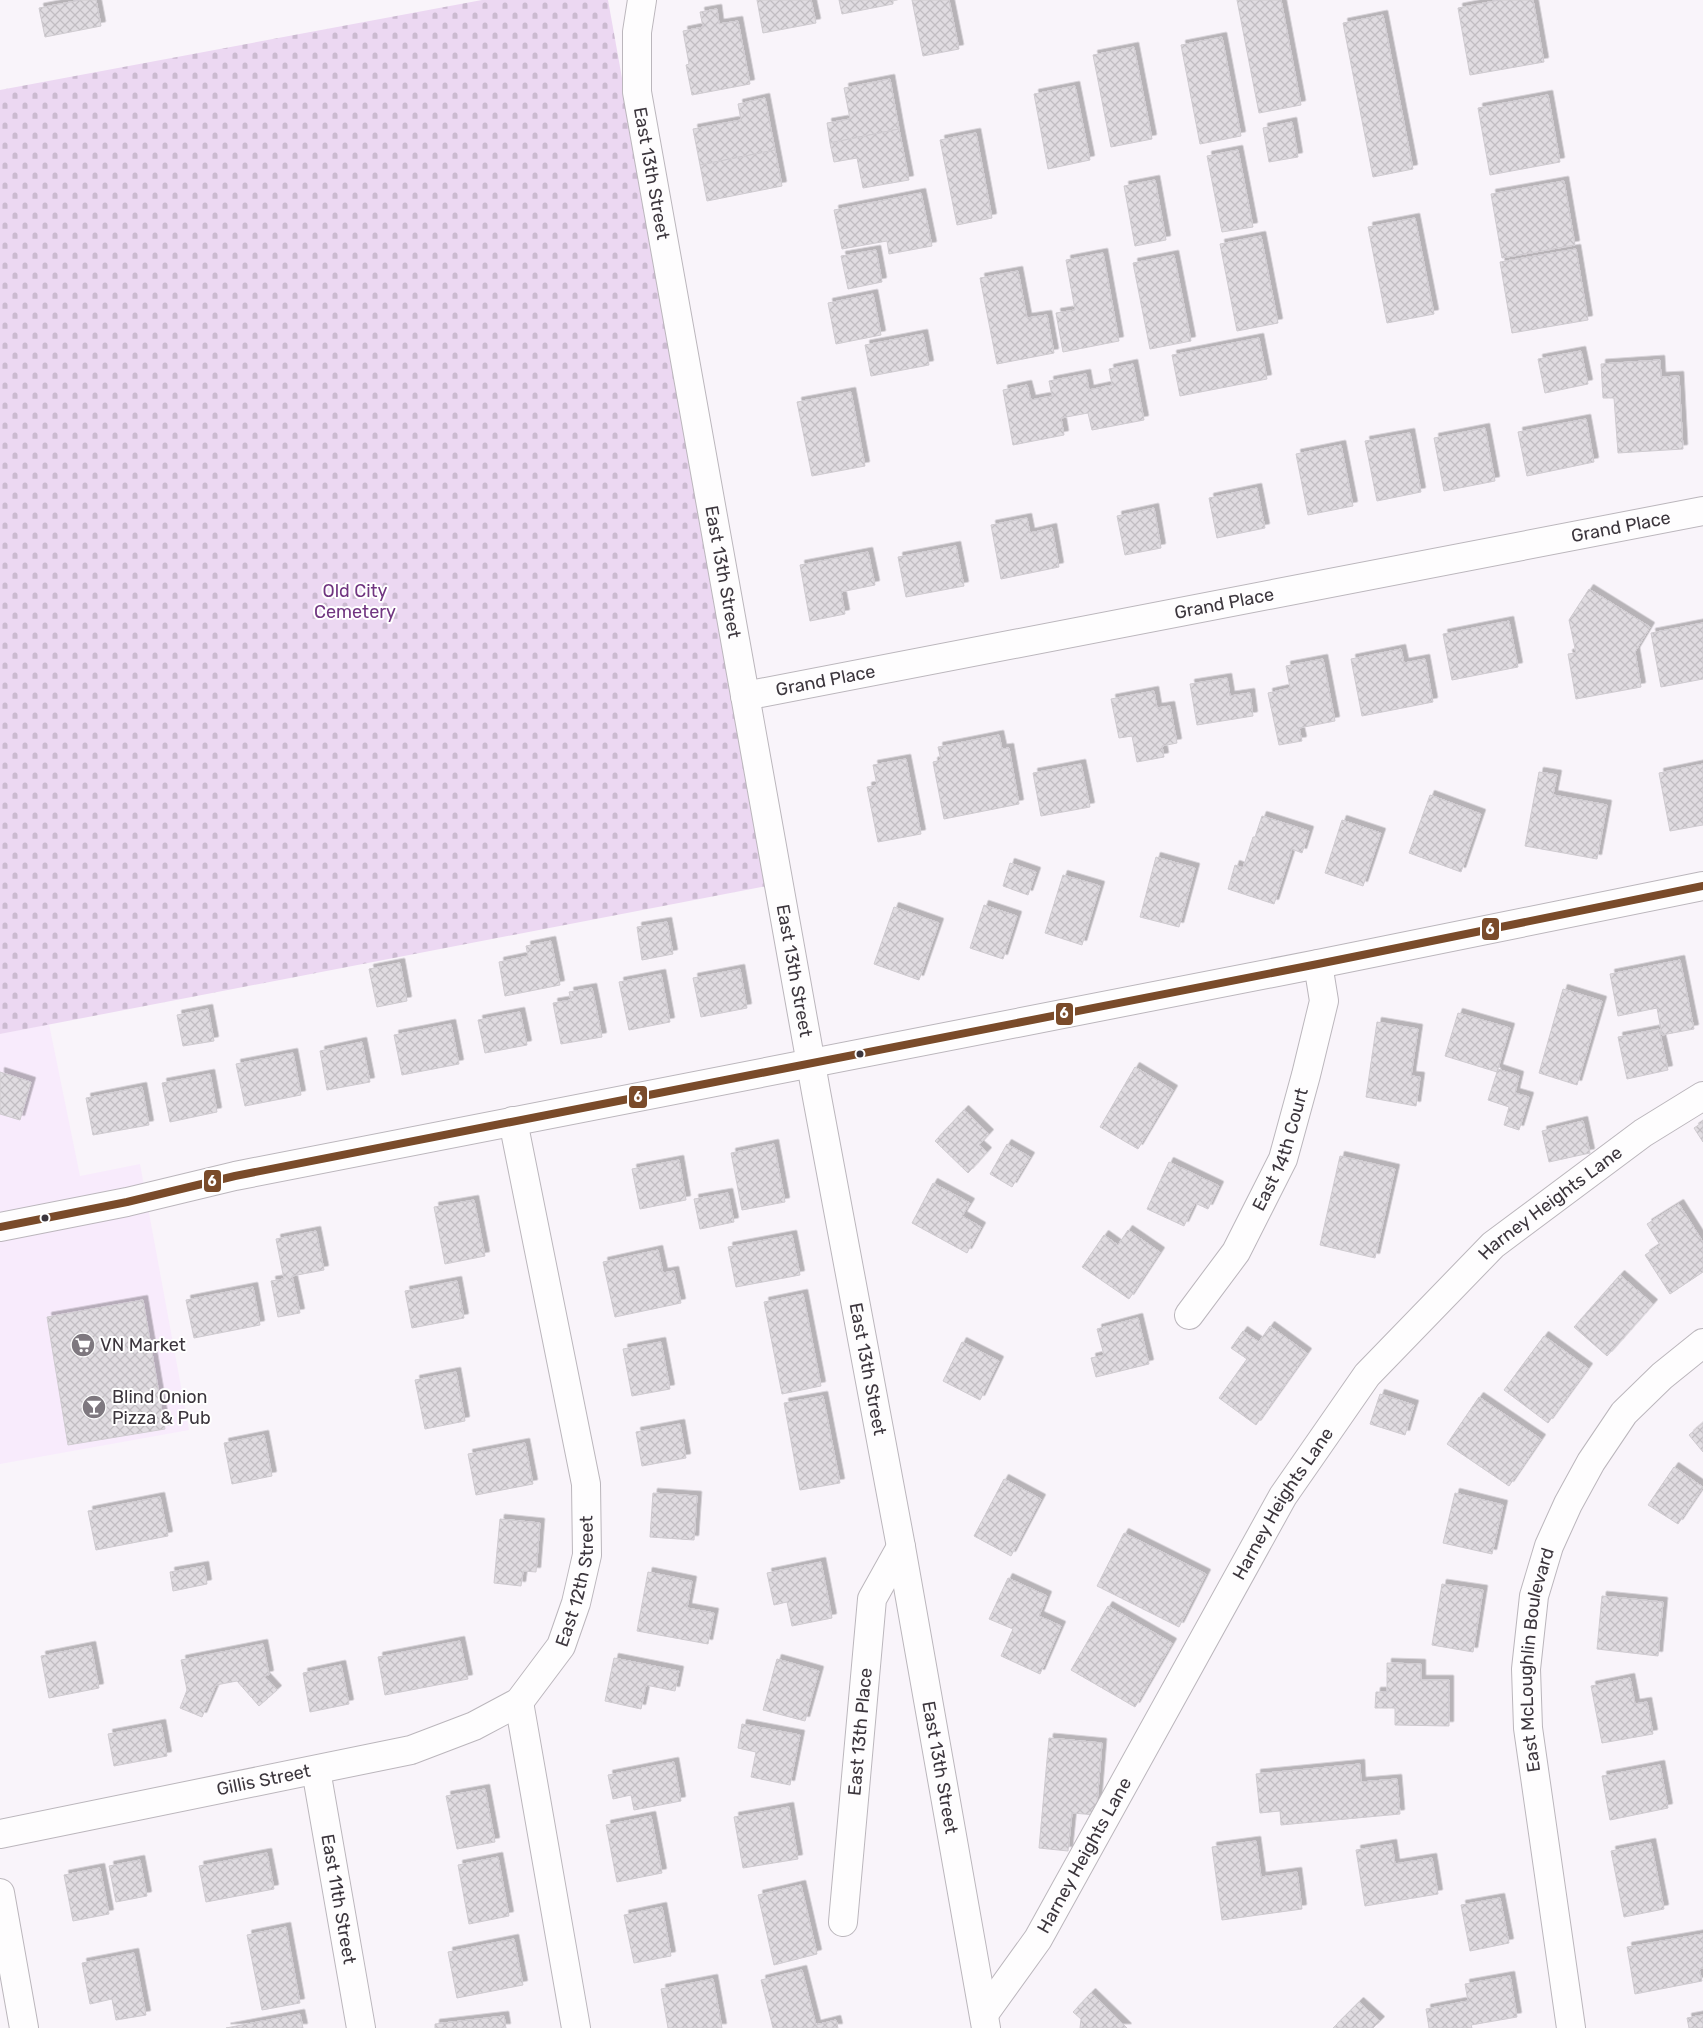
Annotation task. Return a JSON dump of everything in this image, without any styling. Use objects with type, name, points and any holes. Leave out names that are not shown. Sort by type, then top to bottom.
[{"type":"street","name":"East 13th Street","points":[[642,0],[637,32],[637,92],[985,2021]]},
{"type":"street","name":"Grand Place","points":[[745,696],[1703,511]]},
{"type":"street","points":[[0,1227],[135,1200],[235,1176],[1318,964],[1703,886]]},
{"type":"street","name":"East 14th Court","points":[[1189,1315],[1236,1252],[1283,1159],[1324,1001],[1318,964]]},
{"type":"street","name":"Harney Heights Lane","points":[[985,2021],[1038,1938],[1283,1496],[1367,1375],[1494,1245],[1628,1144],[1703,1096]]},
{"type":"street","name":"East 12th Street","points":[[514,1121],[586,1484],[587,1555],[576,1603],[560,1646],[519,1702]]},
{"type":"street","name":"East McLoughlin Boulevard","points":[[1571,2028],[1528,1728],[1526,1669],[1534,1596],[1549,1546],[1568,1504],[1591,1462],[1624,1413],[1662,1376],[1703,1343]]},
{"type":"street","name":"East 13th Place","points":[[843,1922],[872,1599],[901,1547]]},
{"type":"street","points":[[519,1702],[576,2028]]},
{"type":"street","name":"Gillis Street","points":[[0,1834],[411,1750],[474,1726],[519,1702]]},
{"type":"street","name":"East 11th Street","points":[[316,1770],[361,2028]]},
{"type":"street","points":[[0,1893],[24,2028]]},
{"type":"shaded area","points":[[49,1024],[80,1176],[140,1164],[189,1430],[0,1464],[0,1034]]},
{"type":"green space","name":"Old City Cemetery","points":[[482,0],[608,0],[767,886],[0,1034],[0,90]]},
{"type":"building","points":[[81,0],[96,0],[101,26],[45,37],[39,8]]},
{"type":"building","points":[[757,0],[811,0],[816,23],[763,33]]},
{"type":"building","points":[[839,0],[893,0],[893,4],[842,14]]},
{"type":"building","points":[[912,0],[949,0],[959,49],[923,56]]},
{"type":"building","points":[[1237,0],[1281,0],[1301,105],[1259,113]]},
{"type":"building","points":[[1500,0],[1533,0],[1544,62],[1470,75],[1458,8]]},
{"type":"building","points":[[717,9],[719,24],[738,21],[750,84],[692,95],[686,65],[689,64],[683,31],[703,27],[700,12]]},
{"type":"building","points":[[1383,15],[1413,169],[1373,177],[1343,23]]},
{"type":"building","points":[[1222,37],[1241,136],[1200,144],[1181,45]]},
{"type":"building","points":[[1134,47],[1152,139],[1111,147],[1093,55]]},
{"type":"building","points":[[890,79],[899,129],[830,143],[827,123],[850,119],[844,88]]},
{"type":"building","points":[[1075,86],[1090,160],[1048,169],[1034,94]]},
{"type":"building","points":[[1548,95],[1560,162],[1490,175],[1478,108]]},
{"type":"building","points":[[765,98],[775,150],[700,165],[693,129],[741,120],[738,104]]},
{"type":"building","points":[[1292,122],[1298,157],[1269,162],[1263,128]]},
{"type":"building","points":[[899,129],[909,180],[863,188],[857,158],[834,162],[830,143]]},
{"type":"building","points":[[976,133],[992,218],[957,225],[940,140]]},
{"type":"building","points":[[775,150],[782,186],[707,201],[700,165]]},
{"type":"building","points":[[1238,150],[1253,227],[1222,232],[1207,156]]},
{"type":"building","points":[[1155,180],[1166,240],[1135,246],[1124,186]]},
{"type":"building","points":[[1564,181],[1575,245],[1502,258],[1491,194]]},
{"type":"building","points":[[921,193],[932,246],[889,254],[887,241],[842,249],[834,210]]},
{"type":"building","points":[[1415,218],[1434,314],[1387,323],[1368,227]]},
{"type":"building","points":[[1261,236],[1278,323],[1237,331],[1220,244]]},
{"type":"building","points":[[1576,249],[1588,320],[1512,333],[1500,262]]},
{"type":"building","points":[[876,250],[882,282],[848,289],[841,256]]},
{"type":"building","points":[[1103,253],[1119,341],[1063,352],[1056,313],[1075,310],[1066,260]]},
{"type":"building","points":[[1174,255],[1191,341],[1150,349],[1133,263]]},
{"type":"building","points":[[1018,271],[1027,318],[1047,315],[1054,353],[997,364],[980,278]]},
{"type":"building","points":[[873,294],[881,335],[836,344],[828,303]]},
{"type":"building","points":[[923,334],[929,365],[871,376],[865,345]]},
{"type":"building","points":[[1259,338],[1267,379],[1180,396],[1172,355]]},
{"type":"building","points":[[1581,351],[1588,384],[1545,393],[1538,359]]},
{"type":"building","points":[[1660,360],[1661,377],[1679,376],[1683,449],[1618,453],[1614,398],[1603,398],[1601,364]]},
{"type":"building","points":[[1133,364],[1144,420],[1092,430],[1088,413],[1061,418],[1064,435],[1013,445],[1003,390],[1027,385],[1031,400],[1052,396],[1049,381],[1086,374],[1089,390],[1112,385],[1109,369]]},
{"type":"building","points":[[851,392],[865,466],[812,476],[797,402]]},
{"type":"building","points":[[1586,419],[1594,462],[1527,476],[1518,432]]},
{"type":"building","points":[[1485,428],[1495,481],[1444,491],[1434,438]]},
{"type":"building","points":[[1410,433],[1421,492],[1377,501],[1365,441]]},
{"type":"building","points":[[1341,445],[1353,506],[1308,515],[1296,454]]},
{"type":"building","points":[[1257,488],[1265,528],[1217,538],[1209,498]]},
{"type":"building","points":[[1154,508],[1161,548],[1125,555],[1117,516]]},
{"type":"building","points":[[1027,518],[1030,533],[1052,528],[1059,567],[1001,579],[991,525]]},
{"type":"building","points":[[956,546],[964,586],[906,597],[898,557]]},
{"type":"building","points":[[868,552],[875,585],[841,592],[845,614],[810,621],[800,565]]},
{"type":"building","points":[[1589,589],[1650,627],[1635,652],[1641,687],[1576,699],[1568,654],[1576,653],[1569,620]]},
{"type":"building","points":[[1509,621],[1518,667],[1452,680],[1443,634]]},
{"type":"building","points":[[1703,623],[1703,679],[1661,687],[1651,633]]},
{"type":"building","points":[[1401,649],[1404,663],[1425,659],[1433,702],[1362,716],[1351,659]]},
{"type":"building","points":[[1323,659],[1335,721],[1299,728],[1302,741],[1279,745],[1268,693],[1290,688],[1286,666]]},
{"type":"building","points":[[1227,678],[1230,696],[1250,693],[1253,716],[1197,725],[1190,684]]},
{"type":"building","points":[[1154,691],[1157,708],[1170,706],[1177,743],[1162,746],[1164,757],[1137,762],[1132,736],[1119,738],[1111,699]]},
{"type":"building","points":[[999,735],[1002,749],[1009,748],[1019,804],[944,819],[933,762],[941,760],[938,747]]},
{"type":"building","points":[[906,759],[921,834],[878,842],[867,787],[877,785],[873,765]]},
{"type":"building","points":[[1081,764],[1090,807],[1041,816],[1033,773]]},
{"type":"building","points":[[1703,764],[1703,825],[1670,831],[1659,773]]},
{"type":"building","points":[[1539,772],[1557,775],[1553,795],[1607,805],[1597,859],[1525,846]]},
{"type":"building","points":[[1430,795],[1481,814],[1461,872],[1409,853]]},
{"type":"building","points":[[1262,816],[1309,831],[1302,853],[1292,849],[1274,904],[1228,889],[1235,865],[1243,868]]},
{"type":"building","points":[[1342,820],[1381,833],[1363,886],[1325,873]]},
{"type":"building","points":[[1156,857],[1195,868],[1179,927],[1140,917]]},
{"type":"building","points":[[1010,863],[1036,872],[1028,895],[1003,886]]},
{"type":"building","points":[[1063,875],[1100,886],[1082,945],[1045,933]]},
{"type":"building","points":[[984,905],[1017,916],[1003,959],[970,948]]},
{"type":"building","points":[[894,907],[939,923],[919,980],[874,964]]},
{"type":"building","points":[[667,922],[673,954],[642,960],[637,927]]},
{"type":"building","points":[[551,941],[560,985],[505,996],[499,962],[528,956],[526,946]]},
{"type":"building","points":[[1680,960],[1694,1029],[1662,1035],[1657,1008],[1618,1016],[1610,974]]},
{"type":"building","points":[[400,963],[407,1001],[377,1007],[369,969]]},
{"type":"building","points":[[740,969],[747,1008],[701,1017],[693,978]]},
{"type":"building","points":[[661,974],[670,1022],[629,1030],[619,982]]},
{"type":"building","points":[[592,988],[602,1037],[561,1044],[553,1003],[571,1000],[569,992]]},
{"type":"building","points":[[1563,989],[1602,1001],[1577,1085],[1539,1073]]},
{"type":"building","points":[[208,1009],[214,1041],[183,1046],[177,1015]]},
{"type":"building","points":[[520,1012],[527,1045],[485,1053],[478,1020]]},
{"type":"building","points":[[1458,1013],[1510,1028],[1497,1072],[1445,1056]]},
{"type":"building","points":[[1377,1022],[1418,1029],[1411,1076],[1420,1077],[1416,1106],[1366,1097]]},
{"type":"building","points":[[451,1024],[459,1064],[402,1075],[394,1035]]},
{"type":"building","points":[[1659,1029],[1668,1070],[1627,1079],[1618,1037]]},
{"type":"building","points":[[362,1042],[370,1082],[327,1090],[320,1051]]},
{"type":"building","points":[[293,1053],[301,1095],[245,1106],[236,1064]]},
{"type":"building","points":[[1135,1067],[1173,1090],[1138,1149],[1100,1127]]},
{"type":"building","points":[[1498,1069],[1519,1076],[1515,1093],[1529,1097],[1519,1130],[1504,1125],[1509,1107],[1488,1100]]},
{"type":"building","points":[[0,1072],[31,1082],[20,1120],[0,1114]]},
{"type":"building","points":[[210,1074],[217,1112],[170,1122],[162,1083]]},
{"type":"building","points":[[142,1087],[149,1125],[93,1135],[86,1098]]},
{"type":"building","points":[[964,1110],[989,1134],[979,1145],[987,1152],[968,1173],[935,1141]]},
{"type":"building","points":[[1583,1121],[1590,1153],[1549,1162],[1542,1131]]},
{"type":"building","points":[[1703,1122],[1703,1142],[1694,1128]]},
{"type":"building","points":[[774,1144],[785,1202],[742,1210],[731,1153]]},
{"type":"building","points":[[1007,1144],[1030,1157],[1012,1187],[990,1174]]},
{"type":"building","points":[[1340,1156],[1395,1169],[1375,1258],[1320,1245]]},
{"type":"building","points":[[679,1160],[686,1200],[640,1209],[632,1169]]},
{"type":"building","points":[[1169,1162],[1219,1186],[1208,1209],[1195,1203],[1184,1226],[1147,1209]]},
{"type":"building","points":[[933,1183],[970,1203],[962,1216],[981,1227],[967,1253],[912,1223]]},
{"type":"building","points":[[728,1193],[734,1222],[700,1229],[694,1199]]},
{"type":"building","points":[[474,1200],[485,1256],[445,1264],[434,1207]]},
{"type":"building","points":[[1679,1204],[1703,1242],[1703,1272],[1670,1294],[1645,1255],[1660,1245],[1647,1224]]},
{"type":"building","points":[[1128,1230],[1160,1252],[1129,1299],[1082,1267],[1104,1235],[1118,1245]]},
{"type":"building","points":[[316,1231],[324,1270],[292,1276],[300,1313],[278,1317],[271,1281],[284,1279],[276,1239]]},
{"type":"building","points":[[792,1235],[800,1275],[736,1287],[728,1247]]},
{"type":"building","points":[[658,1250],[663,1273],[674,1271],[681,1303],[615,1317],[603,1262]]},
{"type":"building","points":[[1620,1275],[1653,1304],[1607,1356],[1574,1327]]},
{"type":"building","points":[[457,1281],[464,1318],[412,1328],[405,1291]]},
{"type":"building","points":[[253,1287],[260,1325],[194,1338],[186,1300]]},
{"type":"building","points":[[803,1294],[821,1386],[782,1394],[764,1302]]},
{"type":"building","points":[[143,1300],[165,1429],[68,1445],[47,1317]]},
{"type":"building","points":[[1138,1318],[1149,1364],[1096,1377],[1091,1358],[1104,1355],[1097,1329]]},
{"type":"building","points":[[1270,1326],[1307,1353],[1256,1425],[1219,1398],[1247,1359],[1231,1348],[1243,1331],[1259,1342]]},
{"type":"building","points":[[1544,1336],[1588,1368],[1548,1423],[1504,1390]]},
{"type":"building","points":[[661,1342],[670,1389],[632,1396],[623,1349]]},
{"type":"building","points":[[962,1342],[999,1361],[980,1400],[943,1381]]},
{"type":"building","points":[[456,1372],[465,1421],[425,1429],[415,1380]]},
{"type":"building","points":[[1380,1394],[1414,1405],[1405,1435],[1370,1424]]},
{"type":"building","points":[[823,1396],[840,1483],[800,1490],[784,1403]]},
{"type":"building","points":[[1479,1397],[1541,1439],[1509,1486],[1447,1444]]},
{"type":"building","points":[[1703,1423],[1703,1452],[1689,1435]]},
{"type":"building","points":[[680,1424],[686,1458],[642,1466],[636,1432]]},
{"type":"building","points":[[264,1435],[272,1476],[232,1484],[224,1443]]},
{"type":"building","points":[[525,1443],[533,1484],[476,1495],[468,1454]]},
{"type":"building","points":[[1674,1467],[1703,1487],[1678,1524],[1648,1505]]},
{"type":"building","points":[[1004,1479],[1041,1499],[1011,1556],[974,1536]]},
{"type":"building","points":[[653,1493],[697,1496],[694,1540],[650,1537]]},
{"type":"building","points":[[1455,1493],[1503,1505],[1492,1554],[1443,1543]]},
{"type":"building","points":[[160,1497],[168,1536],[96,1550],[88,1511]]},
{"type":"building","points":[[500,1519],[540,1523],[536,1572],[523,1571],[521,1586],[494,1583]]},
{"type":"building","points":[[1124,1533],[1206,1574],[1179,1627],[1097,1586]]},
{"type":"building","points":[[821,1562],[832,1618],[792,1626],[787,1602],[774,1605],[767,1573]]},
{"type":"building","points":[[204,1566],[207,1584],[173,1591],[170,1572]]},
{"type":"building","points":[[648,1572],[692,1581],[687,1608],[714,1613],[708,1644],[637,1631]]},
{"type":"building","points":[[1008,1578],[1047,1596],[1039,1616],[1061,1626],[1040,1674],[1001,1656],[1013,1629],[989,1619]]},
{"type":"building","points":[[1442,1584],[1483,1590],[1473,1652],[1432,1645]]},
{"type":"building","points":[[1602,1596],[1663,1602],[1658,1656],[1597,1649]]},
{"type":"building","points":[[1108,1606],[1172,1643],[1135,1707],[1071,1670]]},
{"type":"building","points":[[460,1641],[468,1679],[385,1695],[378,1657]]},
{"type":"building","points":[[263,1644],[269,1675],[264,1676],[277,1690],[259,1706],[237,1681],[216,1685],[202,1717],[180,1708],[187,1690],[181,1660]]},
{"type":"building","points":[[91,1646],[99,1688],[49,1698],[41,1656]]},
{"type":"building","points":[[614,1658],[679,1671],[675,1691],[646,1685],[641,1709],[605,1701]]},
{"type":"building","points":[[777,1659],[819,1671],[805,1721],[763,1710]]},
{"type":"building","points":[[1387,1663],[1421,1664],[1421,1680],[1449,1680],[1449,1726],[1395,1725],[1395,1708],[1375,1708],[1376,1692],[1387,1692]]},
{"type":"building","points":[[341,1665],[349,1704],[310,1712],[303,1673]]},
{"type":"building","points":[[1630,1678],[1635,1704],[1647,1702],[1653,1734],[1602,1743],[1591,1686]]},
{"type":"building","points":[[161,1724],[167,1756],[114,1766],[108,1734]]},
{"type":"building","points":[[742,1724],[800,1735],[790,1785],[751,1777],[756,1752],[738,1748]]},
{"type":"building","points":[[1049,1738],[1102,1743],[1096,1815],[1072,1813],[1068,1851],[1039,1848]]},
{"type":"building","points":[[674,1762],[681,1801],[634,1810],[631,1795],[613,1799],[608,1775]]},
{"type":"building","points":[[1360,1764],[1361,1782],[1397,1779],[1400,1814],[1281,1825],[1280,1811],[1260,1813],[1256,1774]]},
{"type":"building","points":[[1660,1765],[1668,1808],[1610,1820],[1602,1776]]},
{"type":"building","points":[[485,1789],[495,1842],[457,1849],[446,1796]]},
{"type":"building","points":[[789,1807],[798,1859],[743,1868],[734,1817]]},
{"type":"building","points":[[651,1816],[662,1873],[617,1882],[606,1825]]},
{"type":"building","points":[[1256,1841],[1261,1877],[1297,1872],[1302,1909],[1222,1920],[1212,1847]]},
{"type":"building","points":[[1651,1843],[1664,1909],[1624,1917],[1611,1851]]},
{"type":"building","points":[[1392,1844],[1395,1864],[1432,1858],[1438,1894],[1365,1906],[1356,1850]]},
{"type":"building","points":[[267,1853],[274,1889],[206,1902],[199,1866]]},
{"type":"building","points":[[498,1857],[509,1916],[469,1924],[458,1865]]},
{"type":"building","points":[[140,1860],[147,1896],[116,1902],[109,1866]]},
{"type":"building","points":[[100,1868],[109,1914],[73,1921],[64,1875]]},
{"type":"building","points":[[801,1885],[817,1954],[774,1965],[758,1895]]},
{"type":"building","points":[[1500,1898],[1509,1943],[1470,1951],[1461,1905]]},
{"type":"building","points":[[662,1907],[671,1956],[634,1963],[624,1915]]},
{"type":"building","points":[[286,1927],[300,2003],[262,2010],[247,1935]]},
{"type":"building","points":[[1703,1934],[1703,1968],[1699,1969],[1702,1981],[1635,1994],[1627,1947]]},
{"type":"building","points":[[514,1939],[523,1985],[457,1998],[448,1952]]},
{"type":"building","points":[[134,1953],[146,2015],[116,2020],[112,1999],[90,2004],[82,1963]]},
{"type":"building","points":[[802,1970],[816,2025],[836,2020],[838,2028],[773,2028],[761,1980]]},
{"type":"building","points":[[1510,1976],[1517,2017],[1471,2025],[1472,2028],[1429,2028],[1426,2009],[1468,2001],[1465,1984]]},
{"type":"building","points":[[713,1979],[722,2028],[668,2028],[661,1989]]},
{"type":"building","points":[[1091,1993],[1127,2028],[1080,2028],[1081,2019],[1073,2012]]},
{"type":"building","points":[[1359,2002],[1380,2021],[1373,2028],[1333,2028]]},
{"type":"building","points":[[300,2014],[303,2028],[226,2028]]},
{"type":"building","points":[[1703,2015],[1703,2028],[1689,2028],[1687,2018]]},
{"type":"building","points":[[504,2016],[506,2028],[435,2028],[435,2024]]},
{"type":"transit line","name":"6","points":[[0,1227],[127,1202],[235,1176],[1318,964],[1703,886]]},
{"type":"place","name":"VN Market","points":[[83,1345]]},
{"type":"place","name":"Blind Onion Pizza & Pub","points":[[94,1407]]}]
